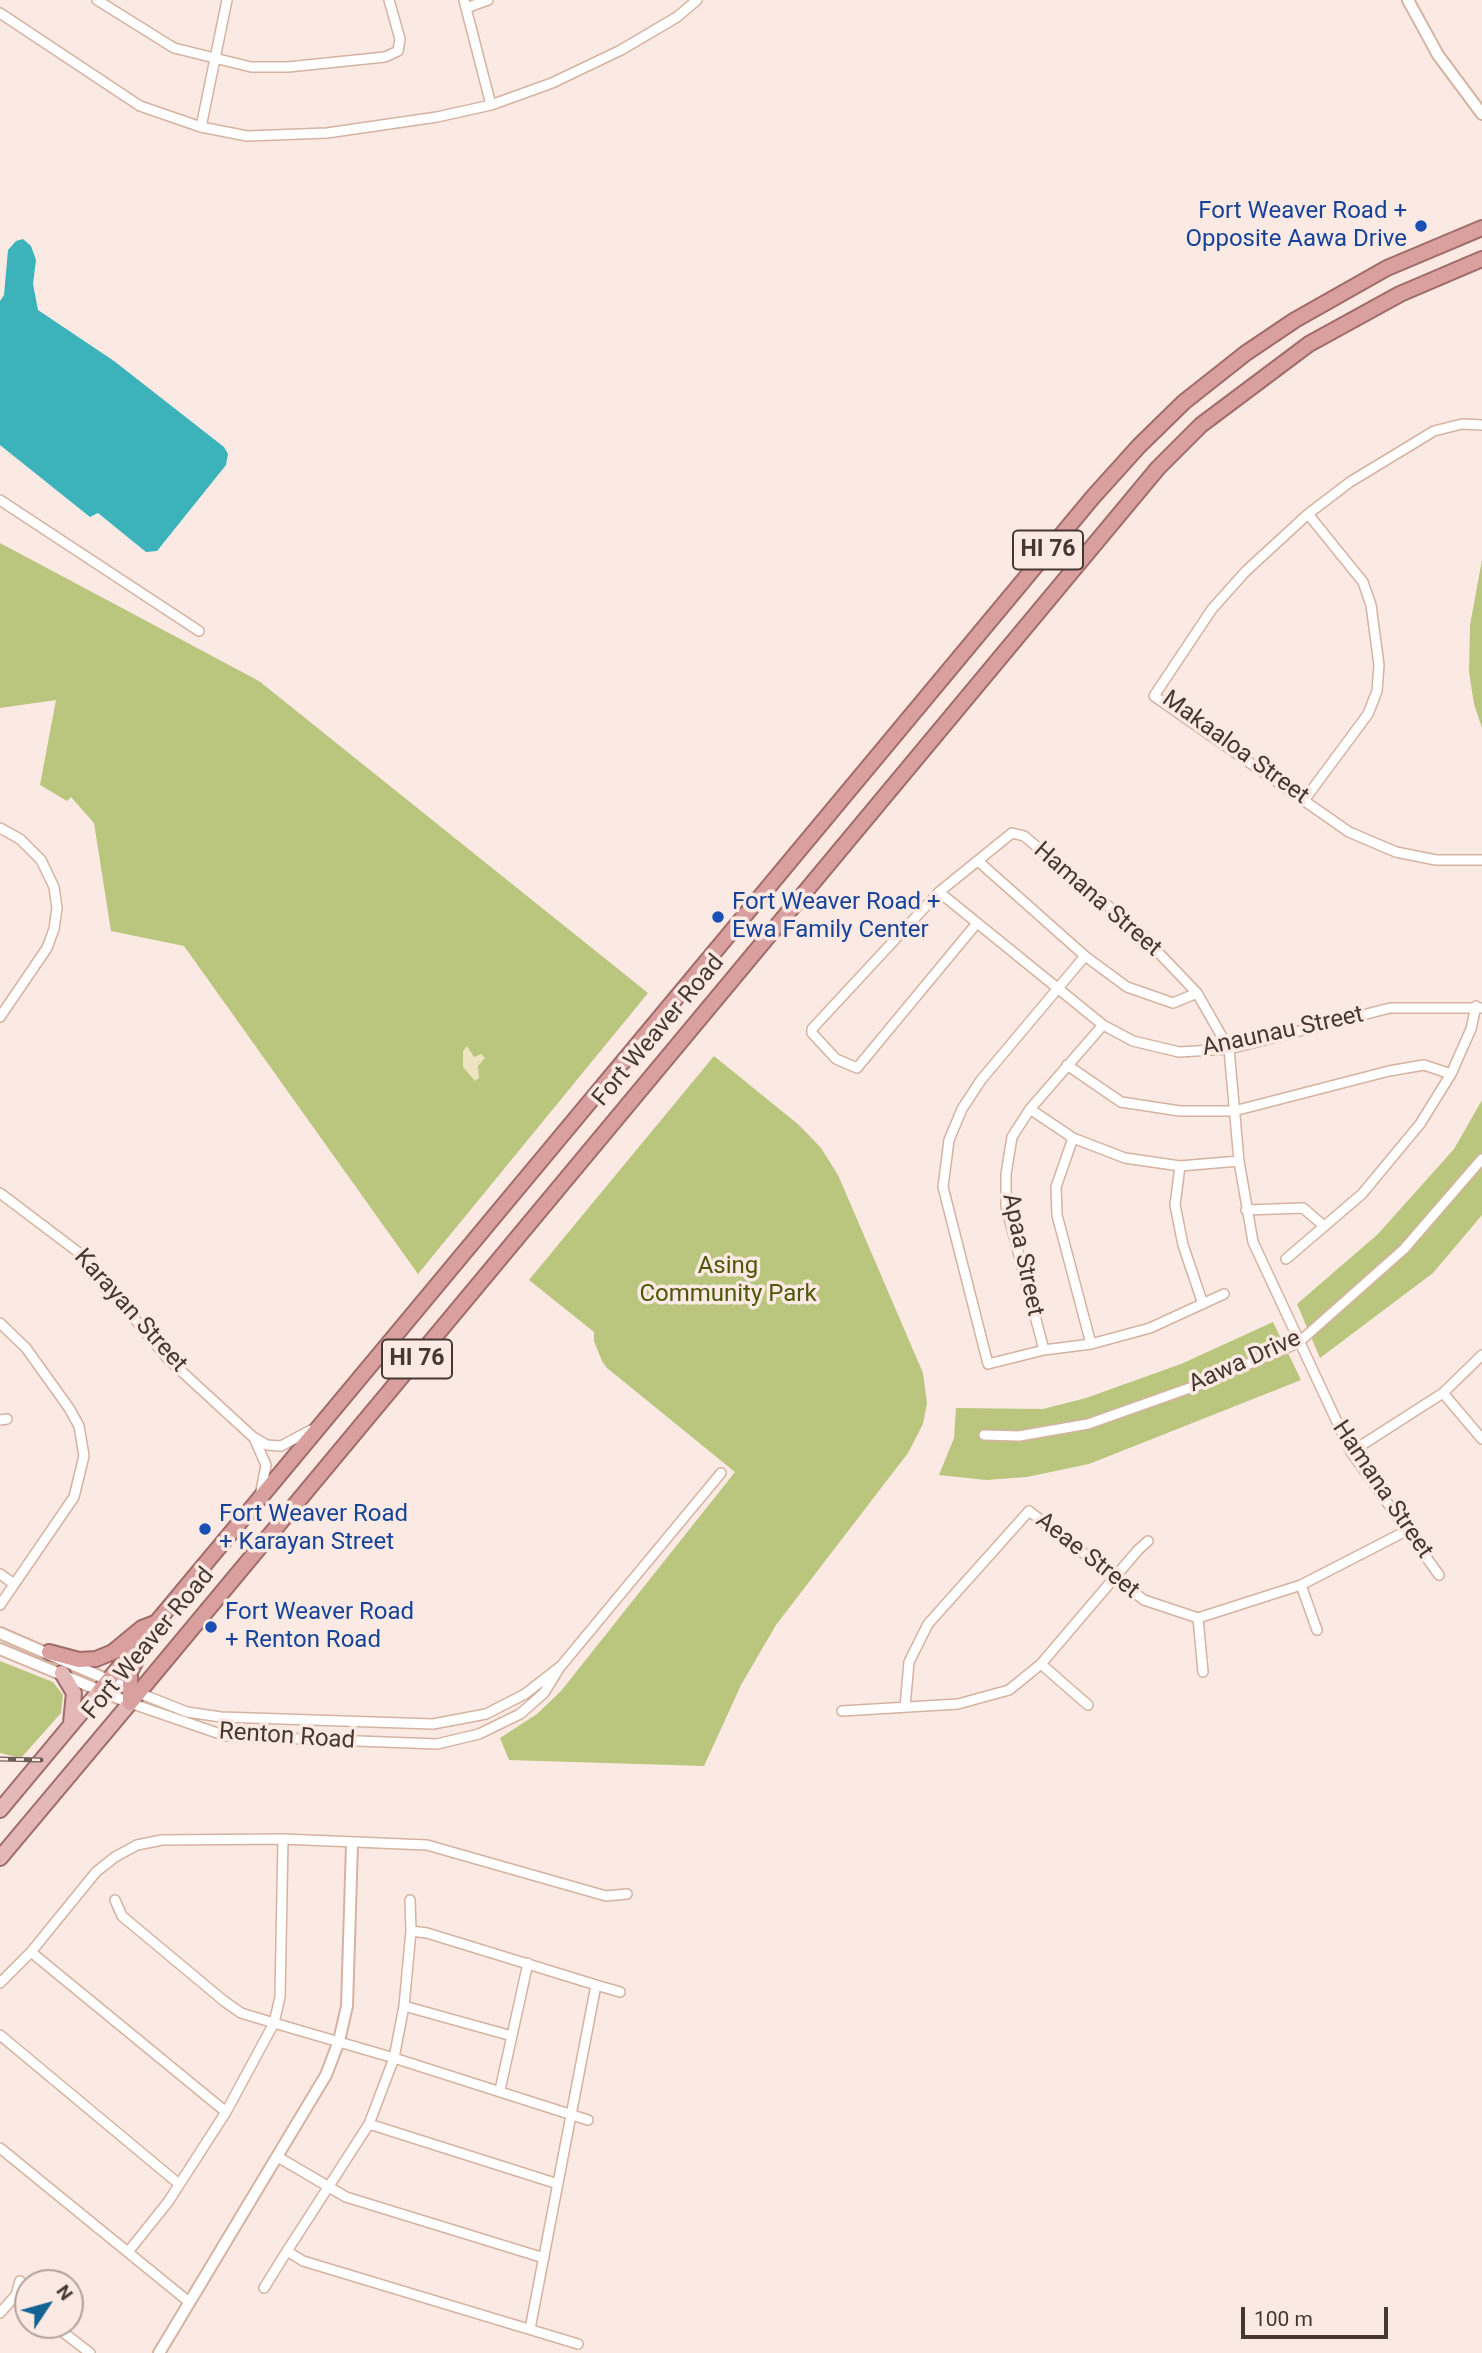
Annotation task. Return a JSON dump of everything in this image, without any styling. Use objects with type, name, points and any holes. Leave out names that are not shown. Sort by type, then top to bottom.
[{"type":"highway","name":"Fort Weaver Road","points":[[105,1685],[1093,496],[1184,402],[1246,353],[1338,294],[1399,263],[1482,228]]},
{"type":"highway","name":"Fort Weaver Road","points":[[132,1695],[695,1025],[1116,515],[1201,425],[1309,344],[1400,294],[1482,259]]},
{"type":"highway","points":[[132,1695],[132,1666],[160,1622]]},
{"type":"highway","points":[[49,1652],[79,1660],[96,1659],[117,1649],[142,1628],[160,1622]]},
{"type":"main road","points":[[62,1673],[75,1693],[70,1727]]},
{"type":"main road","name":"Fort Weaver Road","points":[[0,1810],[105,1685]]},
{"type":"main road","name":"Fort Weaver Road","points":[[0,1858],[132,1695]]},
{"type":"street","points":[[97,0],[174,48],[251,67],[288,67],[385,57],[398,51],[400,39],[389,0]]},
{"type":"street","points":[[201,127],[227,0]]},
{"type":"street","points":[[488,0],[465,4],[491,105]]},
{"type":"street","points":[[0,13],[140,106],[201,127],[247,136],[327,133],[437,117],[491,105],[552,83],[621,50],[677,17],[697,0]]},
{"type":"street","points":[[1408,0],[1438,55],[1482,114]]},
{"type":"street","name":"Makaaloa Street","points":[[1482,425],[1462,424],[1434,431],[1350,482],[1308,514],[1246,571],[1212,609],[1154,696],[1349,832],[1396,852],[1436,860],[1482,860]]},
{"type":"street","points":[[0,500],[199,631]]},
{"type":"street","points":[[1305,799],[1368,714],[1377,691],[1379,665],[1371,605],[1363,582],[1308,514]]},
{"type":"street","points":[[0,828],[20,839],[41,860],[54,887],[57,908],[47,948],[0,1017]]},
{"type":"street","name":"Hamana Street","points":[[976,923],[857,1068],[836,1059],[818,1042],[812,1029],[939,892],[1012,833],[1024,836],[1136,929],[1197,993],[1229,1049],[1238,1161],[1253,1242],[1298,1343],[1351,1451],[1439,1574]]},
{"type":"street","points":[[978,861],[1085,956],[1127,987],[1151,998],[1173,1003],[1197,993]]},
{"type":"street","name":"Anaunau Street","points":[[939,892],[1103,1025],[1133,1041],[1178,1052],[1229,1049],[1390,1008],[1479,1007]]},
{"type":"street","points":[[1085,956],[981,1080],[962,1109],[949,1140],[943,1187],[988,1364],[1044,1350],[1091,1344],[1150,1328],[1224,1294]]},
{"type":"street","points":[[1286,1259],[1362,1194],[1420,1124],[1451,1074],[1479,1007]]},
{"type":"street","name":"Apaa Street","points":[[1044,1350],[1006,1206],[1006,1174],[1012,1138],[1030,1109],[1103,1025]]},
{"type":"street","points":[[1067,1065],[1121,1102],[1180,1111],[1234,1111],[1389,1071],[1424,1065],[1451,1074]]},
{"type":"street","points":[[1030,1109],[1073,1138],[1125,1158],[1180,1166],[1238,1161]]},
{"type":"street","points":[[1073,1138],[1056,1187],[1057,1215],[1091,1344]]},
{"type":"street","name":"Aawa Drive","points":[[984,1435],[1019,1436],[1088,1424],[1201,1384],[1298,1343],[1404,1249],[1482,1159]]},
{"type":"street","points":[[1180,1166],[1175,1205],[1183,1245],[1203,1304]]},
{"type":"street","name":"Karayan Street","points":[[0,1194],[82,1255],[167,1358],[253,1437],[267,1445],[286,1446],[323,1422]]},
{"type":"street","points":[[1246,1210],[1304,1208],[1324,1226]]},
{"type":"street","points":[[0,1323],[26,1348],[69,1408],[82,1436],[84,1456],[75,1497],[0,1605]]},
{"type":"street","points":[[1351,1451],[1443,1393],[1482,1355]]},
{"type":"street","points":[[1443,1393],[1482,1439]]},
{"type":"street","name":"Karayan Street","points":[[253,1437],[266,1465],[256,1506]]},
{"type":"street","name":"Renton Road","points":[[0,1649],[62,1673],[132,1695],[226,1735],[437,1744],[479,1734],[520,1714],[544,1693],[561,1666],[721,1473]]},
{"type":"street","name":"Aeae Street","points":[[905,1707],[909,1662],[928,1625],[1029,1511],[1144,1600],[1198,1618]]},
{"type":"street","points":[[1203,1672],[1198,1618],[1301,1585],[1406,1531]]},
{"type":"street","points":[[842,1711],[958,1704],[1009,1690],[1041,1664],[1148,1541]]},
{"type":"street","points":[[0,1574],[14,1584]]},
{"type":"street","points":[[1301,1585],[1317,1630]]},
{"type":"street","name":"Renton Road","points":[[0,1633],[49,1652],[105,1685]]},
{"type":"street","points":[[1041,1664],[1088,1705]]},
{"type":"street","name":"Renton Road","points":[[132,1695],[187,1712],[221,1717],[443,1724],[499,1708],[525,1694],[561,1666]]},
{"type":"street","points":[[128,2252],[169,2202],[226,2112],[274,2023],[280,1997],[283,1839]]},
{"type":"street","points":[[0,1983],[31,1952],[96,1872],[137,1845],[162,1840],[283,1839],[352,1844],[427,1845],[606,1896],[627,1894]]},
{"type":"street","points":[[159,2353],[326,2075],[339,2041],[346,2006],[352,1844]]},
{"type":"street","points":[[115,1900],[122,1916],[241,2013],[500,2090],[588,2120]]},
{"type":"street","points":[[264,2288],[369,2124],[394,2058],[404,2006],[411,1931],[410,1900]]},
{"type":"street","points":[[411,1931],[427,1933],[620,1992]]},
{"type":"street","points":[[31,1952],[226,2112]]},
{"type":"street","points":[[500,2090],[528,1963]]},
{"type":"street","points":[[530,2329],[596,1985]]},
{"type":"street","points":[[404,2006],[512,2036]]},
{"type":"street","points":[[0,2035],[179,2184]]},
{"type":"street","points":[[369,2124],[558,2184]]},
{"type":"street","points":[[0,2148],[190,2302]]},
{"type":"street","points":[[278,2157],[346,2197],[544,2258]]},
{"type":"street","points":[[287,2251],[303,2261],[578,2344]]},
{"type":"street","points":[[0,2314],[14,2297]]},
{"type":"street","points":[[72,2339],[90,2353]]},
{"type":"green space","points":[[0,543],[259,681],[648,993],[418,1274],[184,946],[111,931],[94,823],[71,797],[67,801],[40,785],[56,700],[0,708]]},
{"type":"green space","points":[[1482,560],[1482,728],[1474,704],[1469,672],[1470,625]]},
{"type":"green space","name":"Asing Community Park","points":[[714,1056],[799,1125],[821,1148],[838,1175],[923,1373],[927,1403],[923,1424],[908,1453],[776,1625],[741,1685],[704,1766],[509,1760],[500,1738],[537,1714],[561,1691],[735,1472],[607,1368],[594,1341],[594,1332],[529,1280]]},
{"type":"green space","points":[[1482,1100],[1482,1215],[1433,1273],[1320,1358],[1297,1304],[1378,1234],[1454,1149]]},
{"type":"green space","points":[[1273,1322],[1301,1380],[1089,1464],[1027,1477],[986,1480],[939,1475],[954,1438],[956,1408],[1043,1409],[1086,1398],[1181,1364]]},
{"type":"green space","points":[[0,1661],[53,1682],[63,1695],[61,1713],[21,1758],[0,1753]]},
{"type":"sand","points":[[467,1046],[474,1057],[481,1054],[485,1058],[478,1066],[479,1078],[475,1081],[463,1067],[463,1051]]},
{"type":"water","points":[[23,239],[31,246],[36,260],[33,284],[38,310],[114,361],[224,447],[228,454],[226,465],[157,551],[146,552],[98,513],[90,517],[0,445],[0,301],[4,295],[8,250],[16,241]]},
{"type":"railway","points":[[0,1759],[41,1760]]},
{"type":"place","name":"Fort Weaver Road + Opposite Aawa Drive","points":[[1421,226]]},
{"type":"place","name":"Fort Weaver Road + Ewa Family Center","points":[[718,917]]},
{"type":"place","name":"Fort Weaver Road + Karayan Street","points":[[205,1529]]},
{"type":"place","name":"Fort Weaver Road + Renton Road","points":[[211,1627]]}]
